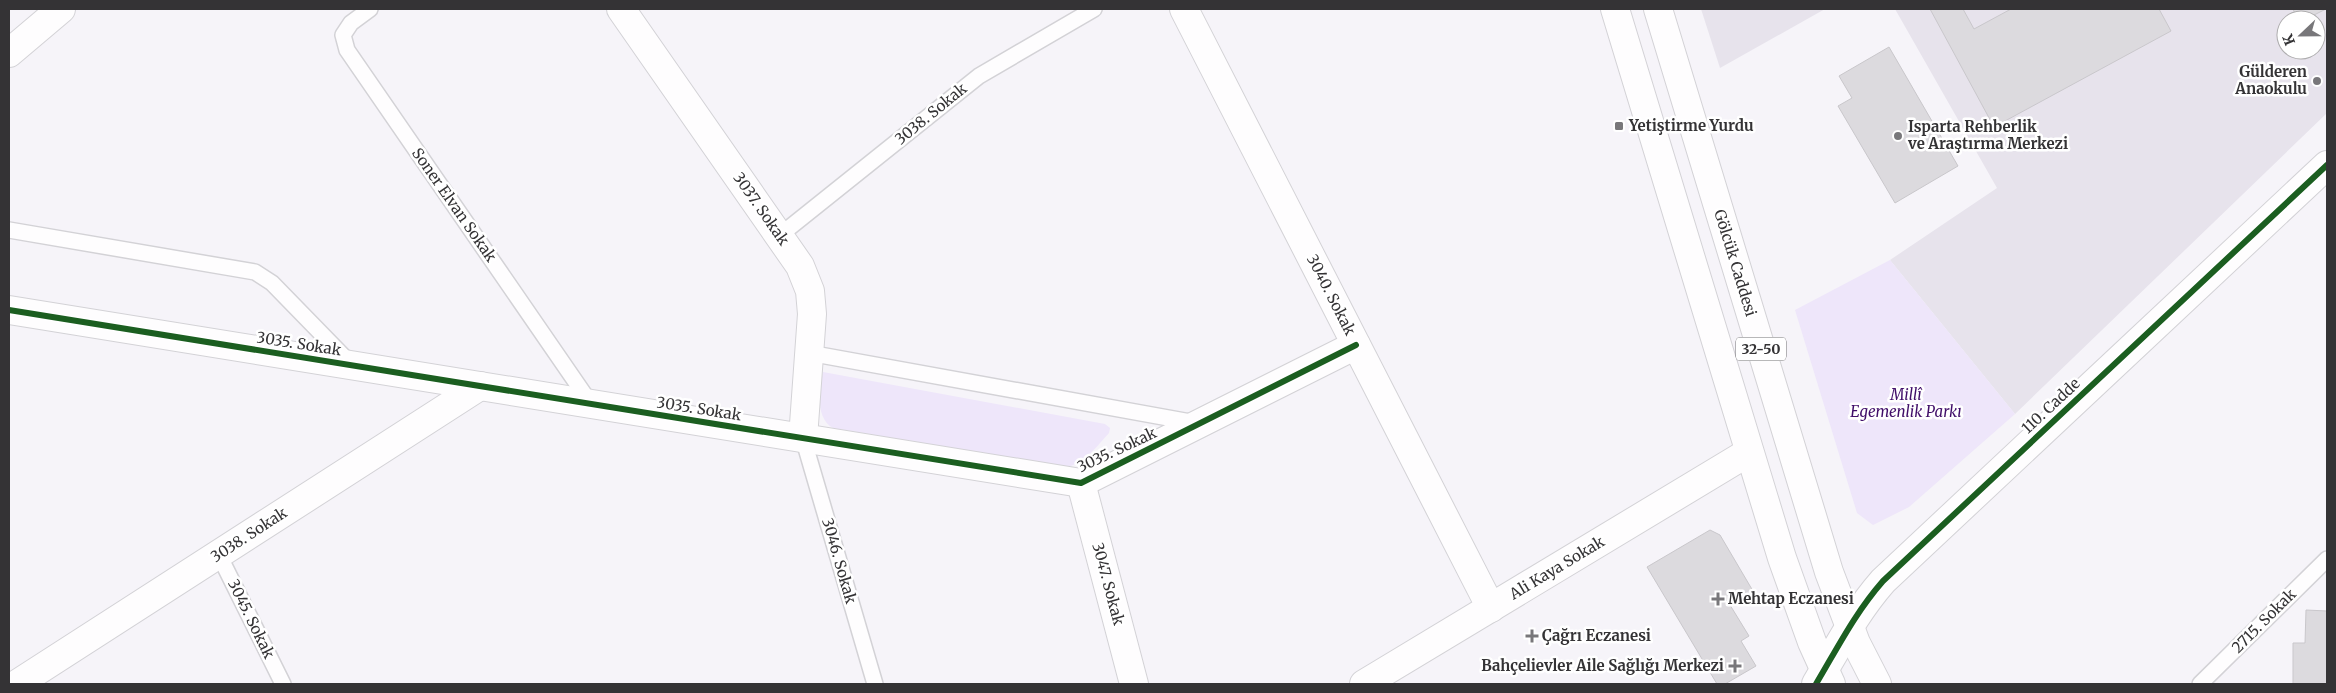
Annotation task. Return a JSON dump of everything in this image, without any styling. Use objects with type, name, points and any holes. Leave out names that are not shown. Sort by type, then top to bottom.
[{"type":"street","points":[[9,53],[61,9]]},
{"type":"street","name":"3037. Sokak","points":[[622,9],[800,266],[810,291],[812,314],[803,438]]},
{"type":"street","name":"3040. Sokak","points":[[1184,9],[1491,608]]},
{"type":"street","name":"32-50","points":[[1615,9],[1749,452],[1788,576],[1824,680]]},
{"type":"street","name":"Gölcük Caddesi","points":[[1658,9],[1829,572],[1849,625],[1877,684]]},
{"type":"street","name":"110. Cadde","points":[[1824,680],[1849,625],[1863,604],[1883,581],[2327,165]]},
{"type":"street","name":"3035. Sokak","points":[[9,310],[1081,483],[1356,345]]},
{"type":"street","name":"3038. Sokak","points":[[18,684],[480,386]]},
{"type":"street","name":"Ali Kaya Sokak","points":[[1364,684],[1749,452]]},
{"type":"street","name":"3047. Sokak","points":[[1081,483],[1134,684]]},
{"type":"lane","name":"Soner Elvan Sokak","points":[[370,9],[351,23],[343,35],[347,50],[591,404]]},
{"type":"lane","name":"3038. Sokak","points":[[779,236],[979,76],[1094,9]]},
{"type":"lane","name":"3035. Sokak","points":[[9,230],[255,272],[272,283],[353,366]]},
{"type":"lane","points":[[809,353],[1200,424]]},
{"type":"lane","name":"3046. Sokak","points":[[803,438],[875,684]]},
{"type":"lane","name":"3045. Sokak","points":[[219,555],[283,684]]},
{"type":"lane","name":"2715. Sokak","points":[[2200,684],[2327,559]]},
{"type":"shaded area","points":[[1701,9],[1825,9],[1720,68]]},
{"type":"shaded area","points":[[1895,9],[2327,9],[2327,113],[2015,414],[1890,260],[1997,188]]},
{"type":"green space","name":"Millî Egemenlik Parkı","points":[[1890,260],[2015,414],[1909,507],[1873,525],[1857,513],[1795,310]]},
{"type":"green space","points":[[823,372],[1105,424],[1110,428],[1109,433],[1085,457],[1074,465],[1067,467],[833,428],[823,417],[821,410],[820,387]]},
{"type":"building","points":[[1930,9],[1963,9],[1974,29],[2011,9],[2159,9],[2171,31],[1994,127]]},
{"type":"building","points":[[2293,9],[2326,9],[2324,10]]},
{"type":"building","name":"Isparta Rehberlik ve Araştırma Merkezi","points":[[1889,47],[1958,166],[1895,203],[1838,106],[1852,98],[1839,76]]},
{"type":"building","points":[[1710,530],[1720,535],[1753,591],[1730,605],[1749,636],[1741,641],[1756,666],[1725,684],[1717,684],[1647,567]]},
{"type":"building","points":[[2306,610],[2327,611],[2327,684],[2293,684],[2293,643],[2305,643]]},
{"type":"cycle path","points":[[1816,684],[1855,618],[1883,581],[2327,165]]},
{"type":"cycle path","points":[[9,310],[1081,483],[1356,345]]},
{"type":"place","name":"Gülderen Anaokulu","points":[[2317,81]]},
{"type":"place","name":"Yetiştirme Yurdu","points":[[1619,126]]},
{"type":"place","name":"Isparta Rehberlik ve Araştırma Merkezi","points":[[1898,136]]},
{"type":"place","name":"Mehtap Eczanesi","points":[[1718,599]]},
{"type":"place","name":"Çağrı Eczanesi","points":[[1532,636]]},
{"type":"place","name":"Bahçelievler Aile Sağlığı Merkezi","points":[[1735,666]]}]
